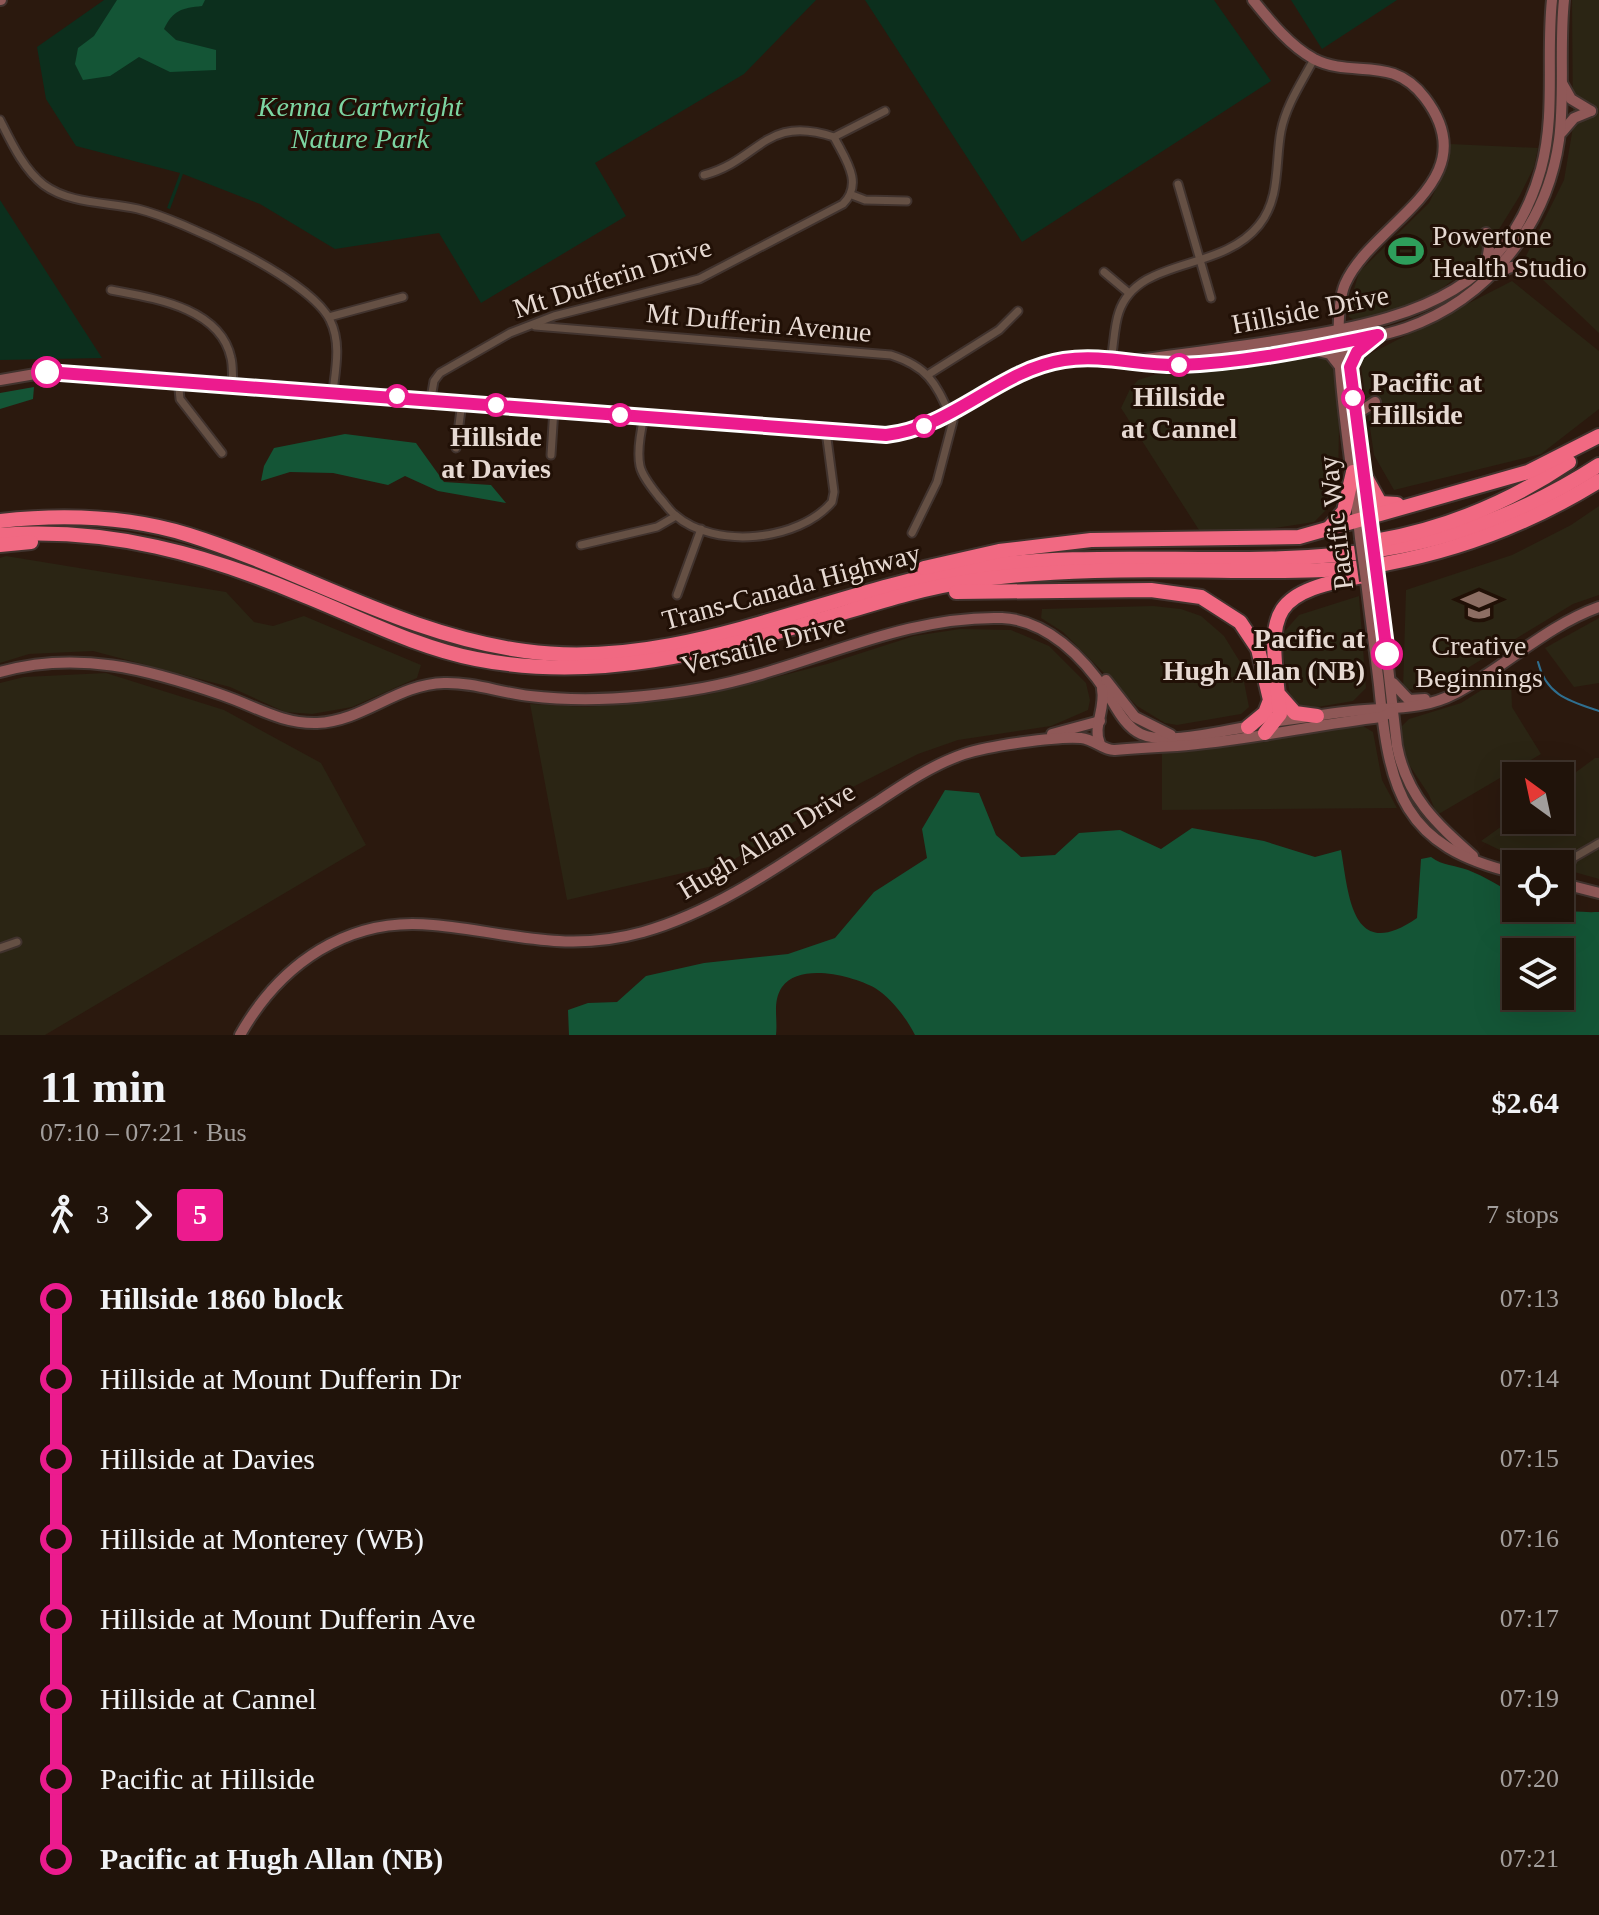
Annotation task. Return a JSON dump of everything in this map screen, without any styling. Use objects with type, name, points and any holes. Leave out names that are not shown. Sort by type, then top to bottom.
[{"type":"highway","points":[[838,600],[925,567],[1026,546],[1091,540],[1299,537],[1528,472],[1599,439]]},
{"type":"highway","points":[[1244,557],[1282,549],[1367,542],[1437,526],[1513,496],[1599,439]]},
{"type":"highway","name":"Trans-Canada Highway","points":[[0,521],[45,516],[118,520],[187,535],[425,629],[528,652],[584,655],[668,646],[927,576],[1032,560],[1342,554],[1439,537],[1502,516],[1599,465]]},
{"type":"highway","points":[[1359,474],[1374,496],[1384,504],[1433,497]]},
{"type":"highway","points":[[1323,531],[1344,511],[1359,474]]},
{"type":"highway","name":"Trans-Canada Highway","points":[[0,535],[45,531],[95,535],[183,551],[474,659],[529,666],[587,668],[672,659],[968,581],[1040,573],[1259,571],[1383,564],[1484,538],[1535,517],[1599,481]]},
{"type":"highway","points":[[0,513],[45,516]]},
{"type":"highway","points":[[1271,728],[1280,714],[1272,649],[1273,628],[1283,607],[1300,592],[1332,581],[1465,552],[1502,538],[1535,517]]},
{"type":"highway","points":[[0,545],[95,535]]},
{"type":"highway","points":[[877,603],[990,589],[1151,590],[1201,597],[1240,622],[1258,649],[1270,700],[1265,713],[1248,727]]},
{"type":"highway","points":[[1277,688],[1289,710],[1317,716]]},
{"type":"main road","name":"Pacific Way","points":[[1253,0],[1271,23],[1314,59],[1333,65],[1379,68],[1403,78],[1431,106],[1442,139],[1438,171],[1423,198],[1353,268],[1344,288],[1341,330],[1364,518],[1360,538],[1392,778],[1406,806],[1424,829],[1453,852],[1502,868]]},
{"type":"main road","name":"Hillside Drive","points":[[0,380],[47,372],[178,379],[826,431],[907,432],[1038,366],[1065,360],[1136,360],[1218,351],[1341,330],[1416,311],[1444,296],[1486,263],[1527,206],[1545,154],[1552,0]]},
{"type":"main road","name":"Hillside Drive","points":[[1136,360],[1149,365],[1198,364],[1378,335],[1435,316],[1490,277],[1512,252],[1538,211],[1551,177],[1560,136],[1564,0]]},
{"type":"main road","points":[[1560,136],[1574,118],[1591,111],[1571,99],[1561,80]]},
{"type":"main road","points":[[1486,233],[1489,248],[1486,263]]},
{"type":"main road","points":[[1490,277],[1511,267],[1528,269]]},
{"type":"main road","points":[[1305,348],[1330,354],[1346,369],[1357,352],[1378,335]]},
{"type":"main road","name":"Pacific Way","points":[[1346,369],[1356,422],[1359,474]]},
{"type":"main road","points":[[1352,392],[1361,402],[1375,402],[1361,411],[1356,422]]},
{"type":"main road","name":"Pacific Way","points":[[1364,518],[1373,536],[1403,773],[1417,801],[1433,821],[1478,859]]},
{"type":"main road","points":[[1101,684],[1104,707],[1096,730],[1100,744],[1109,750],[1176,746],[1424,705],[1455,693],[1559,626],[1599,607]]},
{"type":"main road","name":"Versatile Drive","points":[[0,672],[32,663],[93,661],[123,666],[224,695],[272,717],[327,723],[357,714],[399,692],[437,683],[564,700],[617,699],[703,688],[912,626],[1001,618],[1024,621],[1046,631],[1091,670],[1127,722]]},
{"type":"main road","points":[[1091,670],[1106,680],[1135,717],[1177,737]]},
{"type":"main road","points":[[1391,678],[1399,693],[1409,700],[1455,693]]},
{"type":"main road","points":[[1354,711],[1371,701],[1378,681]]},
{"type":"main road","points":[[1100,721],[1113,715],[1154,737],[1177,737],[1248,727],[1271,728],[1317,716],[1354,711],[1381,713]]},
{"type":"main road","name":"Hugh Allan Drive","points":[[240,1035],[256,1007],[287,972],[317,951],[348,936],[398,924],[432,925],[547,943],[594,941],[640,933],[709,907],[934,767],[965,753],[1100,721]]},
{"type":"main road","points":[[1124,747],[1130,738],[1127,722]]},
{"type":"main road","name":"Hugh Allan Drive","points":[[1016,743],[1076,738],[1100,744]]},
{"type":"main road","points":[[1424,829],[1433,821]]},
{"type":"main road","points":[[1574,887],[1599,893]]},
{"type":"street","points":[[1111,360],[1119,312],[1129,293],[1157,272],[1227,252],[1261,223],[1273,200],[1287,109],[1314,59]]},
{"type":"street","points":[[834,137],[885,111]]},
{"type":"street","points":[[0,120],[29,169],[44,185],[65,196],[152,214],[219,240],[309,295],[329,317],[337,351],[333,391]]},
{"type":"street","points":[[704,175],[786,129],[811,129],[834,137],[854,179],[852,195],[865,200],[907,201]]},
{"type":"street","points":[[1178,184],[1211,298]]},
{"type":"street","name":"Mt Dufferin Drive","points":[[431,398],[434,381],[440,373],[510,333],[554,316],[699,279],[818,218],[852,195]]},
{"type":"street","points":[[1104,272],[1129,293]]},
{"type":"street","points":[[111,290],[171,302],[210,326],[231,357],[233,384]]},
{"type":"street","points":[[329,317],[403,297]]},
{"type":"street","points":[[912,533],[948,452],[953,421],[929,374],[999,330],[1018,311]]},
{"type":"street","name":"Mt Dufferin Avenue","points":[[532,325],[891,355],[913,362],[929,374]]},
{"type":"street","points":[[178,379],[180,399],[222,453]]},
{"type":"street","points":[[456,448],[462,402]]},
{"type":"street","points":[[551,455],[554,409]]},
{"type":"street","points":[[644,417],[640,466],[676,516],[701,529],[769,537],[789,532],[826,510],[834,492],[826,431]]},
{"type":"street","points":[[581,545],[657,527],[676,516]]},
{"type":"street","points":[[677,595],[701,529]]},
{"type":"street","points":[[1574,857],[1599,843]]},
{"type":"street","points":[[0,948],[17,942]]},
{"type":"shaded area","points":[[1572,0],[1599,0],[1599,333],[1541,278],[1526,256],[1564,180],[1573,127]]},
{"type":"shaded area","points":[[1450,144],[1538,148],[1534,167],[1519,197],[1480,260],[1426,300],[1386,316],[1356,321],[1349,317],[1348,310],[1359,272],[1429,203],[1449,162]]},
{"type":"shaded area","points":[[1512,281],[1599,351],[1599,409],[1541,454],[1394,490],[1374,455],[1360,359]]},
{"type":"shaded area","points":[[1306,356],[1326,360],[1335,372],[1339,424],[1338,491],[1330,506],[1314,522],[1255,531],[1199,530],[1121,408],[1130,389],[1138,380],[1154,375],[1220,370]]},
{"type":"shaded area","points":[[1599,506],[1599,595],[1573,604],[1448,680],[1419,690],[1403,689],[1406,590],[1512,555],[1571,525]]},
{"type":"shaded area","points":[[6,556],[226,592],[254,622],[273,626],[304,616],[421,665],[417,678],[352,707],[312,714],[285,712],[230,687],[93,651],[29,654],[0,663],[0,558]]},
{"type":"shaded area","points":[[1359,596],[1366,688],[1353,701],[1312,708],[1301,706],[1290,694],[1282,646],[1284,632],[1299,615]]},
{"type":"shaded area","points":[[1153,606],[1181,609],[1201,616],[1224,636],[1240,662],[1249,707],[1241,714],[1177,725],[1165,723],[1137,706],[1063,632],[1041,618],[1042,609]]},
{"type":"shaded area","points":[[1599,618],[1599,683],[1574,687],[1545,648]]},
{"type":"shaded area","points":[[960,629],[1011,630],[1049,646],[1086,683],[1090,700],[1088,710],[1051,726],[958,740],[918,754],[835,796],[730,862],[567,900],[530,704],[587,707],[706,695],[827,664],[914,636]]},
{"type":"shaded area","points":[[106,673],[224,710],[321,763],[366,845],[45,1035],[0,1035],[0,683],[24,677]]},
{"type":"shaded area","points":[[1507,674],[1511,680],[1512,707],[1541,754],[1527,762],[1502,762],[1502,777],[1437,815],[1429,795],[1406,760],[1401,727],[1409,719],[1461,703]]},
{"type":"shaded area","points":[[1363,726],[1373,732],[1382,780],[1397,808],[1162,810],[1162,753]]},
{"type":"shaded area","points":[[1599,758],[1599,879],[1574,872],[1574,850],[1502,851],[1481,841],[1502,826],[1502,834],[1574,834],[1574,774]]},
{"type":"green space","name":"Kenna Cartwright Nature Park","points":[[104,0],[816,0],[744,74],[595,163],[626,216],[481,303],[439,233],[335,249],[260,204],[183,174],[170,209],[167,208],[180,173],[76,146],[46,99],[37,47]]},
{"type":"green space","points":[[117,0],[205,0],[202,6],[175,14],[164,29],[176,40],[216,50],[216,70],[170,72],[139,57],[110,76],[83,80],[75,64],[78,48],[94,36]]},
{"type":"green space","points":[[865,0],[1214,0],[1271,81],[1022,242]]},
{"type":"green space","points":[[1291,0],[1397,0],[1322,49]]},
{"type":"green space","points":[[0,200],[102,358],[0,360]]},
{"type":"green space","points":[[34,387],[33,399],[0,409],[0,393]]},
{"type":"green space","points":[[345,434],[416,443],[444,482],[491,485],[506,503],[438,491],[405,476],[388,485],[333,473],[290,472],[261,481],[264,466],[274,448]]},
{"type":"green space","points":[[945,790],[979,793],[996,835],[1021,857],[1055,855],[1079,833],[1120,830],[1161,849],[1192,828],[1264,841],[1315,857],[1341,850],[1351,904],[1366,929],[1379,933],[1395,930],[1417,918],[1421,859],[1431,857],[1463,868],[1502,887],[1502,922],[1574,922],[1574,912],[1599,912],[1599,1035],[915,1035],[898,1009],[875,988],[854,979],[814,973],[790,979],[782,987],[776,1004],[776,1035],[569,1035],[568,1010],[588,1003],[617,1002],[646,976],[704,963],[788,954],[835,938],[874,892],[927,858],[922,829]]},
{"type":"waterway","points":[[1538,662],[1547,682],[1560,695],[1599,711]]},
{"type":"bus line","name":"5","points":[[47,372],[431,398],[886,435],[930,424],[1010,379],[1038,366],[1065,360],[1136,360],[1149,365],[1198,364],[1378,335],[1357,352],[1350,367],[1387,654]]},
{"type":"place","name":"Powertone Health Studio","points":[[1406,251]]},
{"type":"place","name":"Hillside at Cannel","points":[[1179,365]]},
{"type":"place","name":"Pacific at Hillside","points":[[1353,398]]},
{"type":"place","name":"Hillside at Davies","points":[[496,405]]},
{"type":"place","name":"Creative Beginnings","points":[[1479,605]]},
{"type":"place","name":"Pacific at Hugh Allan (NB)","points":[[1387,654]]}]
